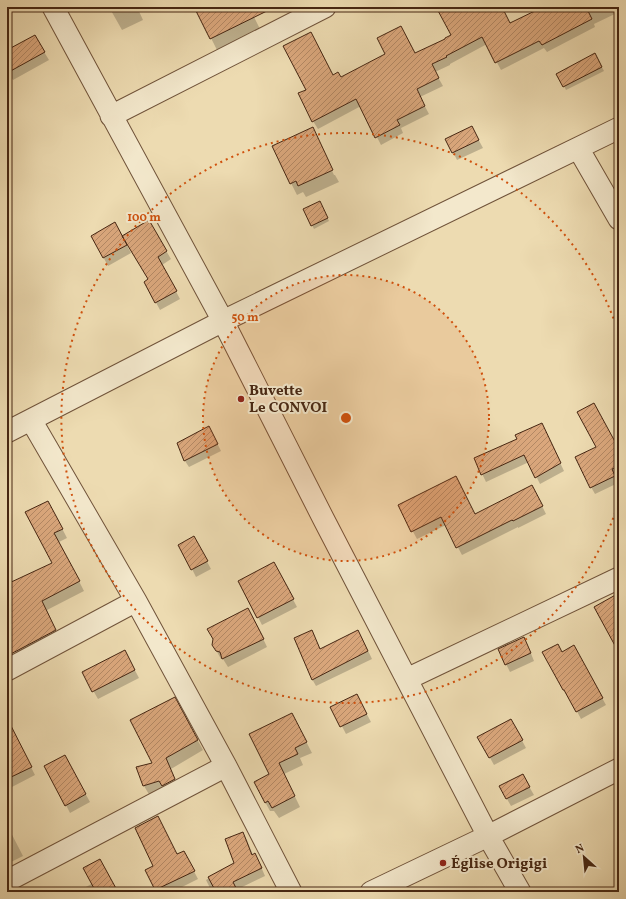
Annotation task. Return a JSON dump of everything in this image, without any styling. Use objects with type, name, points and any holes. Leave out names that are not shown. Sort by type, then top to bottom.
[{"type":"street","points":[[53,7],[223,321],[488,836],[520,892]]},
{"type":"street","points":[[111,116],[325,7]]},
{"type":"street","points":[[7,432],[223,321],[619,128]]},
{"type":"street","points":[[578,148],[619,219]]},
{"type":"street","points":[[31,420],[136,601],[226,766],[291,892]]},
{"type":"street","points":[[407,679],[619,578]]},
{"type":"street","points":[[7,670],[136,601]]},
{"type":"street","points":[[7,881],[226,766]]},
{"type":"street","points":[[371,892],[488,836],[619,768]]},
{"type":"building","points":[[194,7],[275,7],[210,39]]},
{"type":"building","points":[[436,7],[502,7],[510,23],[543,7],[586,7],[592,19],[542,45],[539,41],[495,63],[482,37],[446,56],[447,57],[432,64],[439,78],[417,89],[425,106],[397,120],[400,125],[375,138],[356,99],[312,122],[298,93],[306,90],[283,46],[311,32],[333,75],[338,72],[341,77],[385,54],[377,38],[401,26],[415,53],[451,35]]},
{"type":"building","points":[[35,35],[45,52],[7,73],[7,50]]},
{"type":"building","points":[[595,53],[602,67],[563,87],[556,74]]},
{"type":"building","points":[[472,126],[479,140],[452,153],[445,139]]},
{"type":"building","points":[[313,127],[333,170],[298,186],[296,181],[290,184],[272,146]]},
{"type":"building","points":[[320,201],[328,218],[311,226],[303,209]]},
{"type":"building","points":[[149,220],[167,251],[158,257],[177,291],[155,303],[144,282],[148,279],[122,236]]},
{"type":"building","points":[[115,222],[127,245],[103,258],[91,236]]},
{"type":"building","points":[[594,403],[619,449],[619,466],[612,469],[615,476],[590,488],[575,457],[596,447],[577,412]]},
{"type":"building","points":[[542,423],[561,463],[535,478],[524,455],[481,475],[474,458],[517,439],[515,435]]},
{"type":"building","points":[[209,426],[218,444],[184,461],[177,443]]},
{"type":"building","points":[[456,476],[475,514],[532,485],[543,506],[456,548],[441,517],[411,532],[398,505]]},
{"type":"building","points":[[48,501],[63,529],[54,533],[80,581],[42,601],[56,630],[7,656],[7,584],[52,563],[25,512]]},
{"type":"building","points":[[194,536],[208,561],[191,570],[178,545]]},
{"type":"building","points":[[274,562],[294,599],[257,618],[238,581]]},
{"type":"building","points":[[619,593],[619,653],[594,607]]},
{"type":"building","points":[[248,608],[264,639],[222,659],[220,652],[216,651],[212,645],[213,639],[207,629]]},
{"type":"building","points":[[312,630],[320,649],[358,630],[368,651],[312,680],[294,638]]},
{"type":"building","points":[[524,637],[531,653],[505,665],[498,649]]},
{"type":"building","points":[[558,644],[562,652],[574,645],[603,698],[576,712],[542,652]]},
{"type":"building","points":[[125,650],[135,670],[92,692],[82,672]]},
{"type":"building","points":[[357,694],[367,714],[340,727],[330,707]]},
{"type":"building","points":[[175,697],[198,740],[166,758],[175,779],[162,786],[159,781],[143,786],[136,767],[152,763],[130,720]]},
{"type":"building","points":[[292,713],[307,742],[295,748],[298,754],[279,763],[295,796],[272,808],[268,801],[265,803],[254,782],[269,774],[249,734]]},
{"type":"building","points":[[7,718],[32,767],[7,779]]},
{"type":"building","points":[[511,719],[523,740],[489,758],[477,737]]},
{"type":"building","points":[[65,755],[86,794],[65,806],[44,766]]},
{"type":"building","points":[[523,774],[530,787],[506,799],[499,786]]},
{"type":"building","points":[[158,816],[177,854],[184,851],[195,871],[155,890],[145,870],[153,866],[135,828]]},
{"type":"building","points":[[243,832],[252,855],[255,853],[262,868],[233,882],[238,892],[216,892],[208,877],[234,863],[225,839]]},
{"type":"building","points":[[100,859],[118,892],[96,892],[83,868]]},
{"type":"place","name":"Buvette Le CONVOI","points":[[241,399]]},
{"type":"place","name":"Église Origigi","points":[[443,863]]}]
